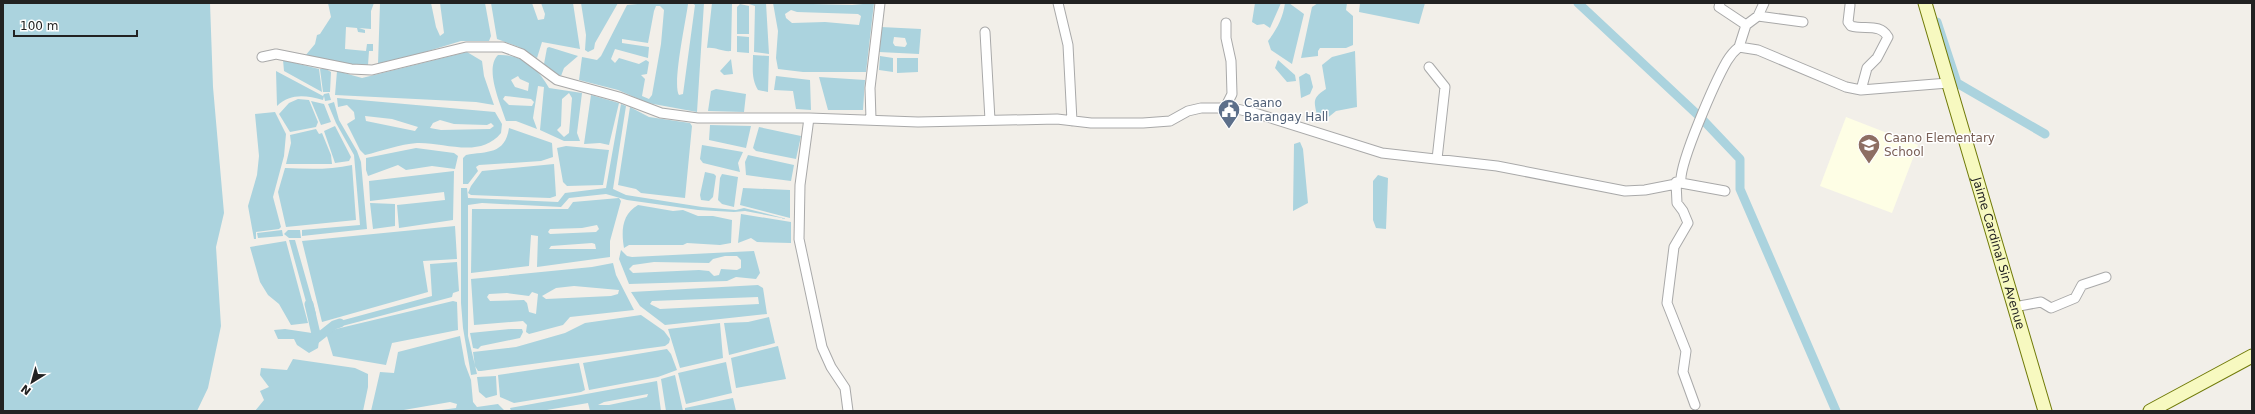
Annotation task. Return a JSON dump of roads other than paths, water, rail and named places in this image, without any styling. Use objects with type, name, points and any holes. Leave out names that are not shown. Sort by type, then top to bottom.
[{"type":"main road","name":"Jaime Cardinal Sin Avenue","points":[[1925,3],[2045,411]]},
{"type":"main road","points":[[2150,411],[2252,356]]},
{"type":"street","points":[[871,119],[870,88],[880,3]]},
{"type":"street","points":[[1058,3],[1068,45],[1072,121]]},
{"type":"street","points":[[1695,405],[1683,372],[1686,352],[1667,303],[1674,247],[1688,223],[1683,211],[1677,204],[1679,182],[1682,166],[1694,135],[1727,61],[1739,47],[1746,25],[1758,16],[1764,3]]},
{"type":"street","points":[[1716,4],[1746,25]]},
{"type":"street","points":[[1850,5],[1848,22],[1851,26],[1878,28],[1885,31],[1888,37],[1877,58],[1867,68],[1861,90]]},
{"type":"street","points":[[1758,16],[1802,22]]},
{"type":"street","points":[[1226,23],[1226,38],[1231,61],[1232,94],[1228,102],[1232,108]]},
{"type":"street","points":[[985,32],[990,120]]},
{"type":"street","points":[[262,57],[276,54],[351,69],[372,70],[466,47],[503,47],[522,54],[557,80],[619,97],[661,113],[698,118],[871,119],[918,122],[1057,119],[1090,123],[1143,124],[1170,121],[1188,111],[1201,108],[1232,108],[1255,113],[1382,153],[1496,166],[1624,191],[1645,190],[1679,182],[1725,191]]},
{"type":"street","points":[[1739,47],[1758,50],[1846,87],[1861,90],[1948,83]]},
{"type":"street","points":[[1429,67],[1445,86],[1437,159]]},
{"type":"street","points":[[809,118],[800,185],[799,239],[822,347],[831,367],[846,388],[848,411]]},
{"type":"street","points":[[2014,307],[2041,302],[2051,308],[2075,298],[2082,285],[2106,277]]},
{"type":"water","points":[[3,3],[210,3],[213,87],[224,213],[216,247],[221,326],[208,388],[197,411],[3,411]]},
{"type":"water","points":[[328,3],[374,3],[371,11],[371,29],[359,28],[365,30],[365,33],[358,32],[357,28],[346,27],[345,49],[366,51],[367,44],[373,44],[373,51],[369,51],[368,65],[360,68],[305,56],[315,44],[317,35],[320,34],[331,17]]},
{"type":"water","points":[[380,3],[431,3],[436,27],[440,36],[444,33],[440,3],[485,3],[491,36],[489,41],[461,41],[402,59],[378,64]]},
{"type":"water","points":[[491,3],[532,3],[538,20],[544,19],[545,14],[541,3],[573,3],[580,49],[542,42],[537,58],[519,47],[497,39]]},
{"type":"water","points":[[581,3],[618,3],[595,43],[594,49],[588,52],[585,50],[586,35]]},
{"type":"water","points":[[648,3],[691,3],[688,4],[678,66],[677,89],[679,95],[683,94],[695,5],[692,3],[704,3],[697,112],[648,103],[618,90],[579,80],[582,57],[597,60],[601,56],[627,5]],"holes":[[[656,6],[660,6],[664,10],[661,44],[652,95],[649,99],[642,96],[645,79],[641,75],[647,74],[649,62],[646,60],[639,64],[619,58],[615,63],[611,59],[615,49],[648,58],[649,47],[622,43],[622,39],[648,43],[654,11]]]},
{"type":"water","points":[[712,3],[737,3],[732,4],[731,51],[707,48]]},
{"type":"water","points":[[746,3],[766,3],[769,54],[754,52],[755,6]]},
{"type":"water","points":[[773,3],[852,5],[874,3],[866,72],[803,72],[778,69],[776,58],[778,31]],"holes":[[[791,10],[797,12],[858,14],[861,16],[859,25],[825,22],[792,23],[786,18],[785,14]]]},
{"type":"water","points":[[1255,3],[1281,3],[1270,28],[1264,24],[1257,25],[1252,22]]},
{"type":"water","points":[[1285,3],[1289,3],[1304,14],[1292,64],[1271,50],[1268,41],[1279,23],[1283,14]]},
{"type":"water","points":[[1318,3],[1347,3],[1346,10],[1353,16],[1353,45],[1346,48],[1320,48],[1318,51],[1318,56],[1301,58],[1312,7]]},
{"type":"water","points":[[1360,3],[1425,3],[1419,24],[1359,12]]},
{"type":"water","points":[[740,4],[749,6],[749,34],[737,34],[737,7]]},
{"type":"water","points":[[881,27],[921,29],[919,54],[879,52]],"holes":[[[894,37],[905,38],[907,44],[905,47],[895,46],[893,43]]]},
{"type":"water","points":[[737,36],[749,37],[749,53],[737,52]]},
{"type":"water","points":[[549,47],[578,56],[564,68],[561,76],[556,75],[544,64],[547,48]]},
{"type":"water","points":[[1355,51],[1357,107],[1336,111],[1325,120],[1318,120],[1315,102],[1318,96],[1326,89],[1322,65],[1332,57]]},
{"type":"water","points":[[467,52],[482,61],[484,76],[494,105],[476,102],[335,95],[337,71],[362,78]]},
{"type":"water","points":[[498,55],[515,57],[528,64],[540,74],[549,88],[582,93],[577,133],[580,141],[564,141],[540,130],[544,87],[538,86],[533,118],[537,129],[516,121],[506,121],[493,78],[494,61]],"holes":[[[518,76],[520,79],[529,83],[528,91],[515,87],[511,80]],[[569,93],[572,98],[569,133],[564,137],[557,130],[561,126],[562,99]],[[505,96],[531,99],[534,102],[532,106],[509,105],[503,99]]]},
{"type":"water","points":[[753,55],[769,56],[768,92],[758,90],[756,86],[753,73]]},
{"type":"water","points":[[880,56],[893,58],[893,72],[879,70]]},
{"type":"water","points":[[897,58],[918,58],[918,72],[897,73]]},
{"type":"water","points":[[731,59],[733,74],[724,75],[720,71]]},
{"type":"water","points":[[283,60],[319,69],[322,92],[284,71]]},
{"type":"water","points":[[1278,60],[1295,75],[1296,81],[1287,82],[1275,68]]},
{"type":"water","points":[[320,69],[326,69],[331,72],[330,92],[323,92]]},
{"type":"water","points":[[276,71],[323,96],[324,94],[329,93],[331,100],[325,101],[324,96],[323,100],[298,96],[287,99],[277,106]]},
{"type":"water","points":[[1306,73],[1310,75],[1313,87],[1310,94],[1301,98],[1299,77]]},
{"type":"water","points":[[776,76],[810,80],[811,110],[796,109],[793,91],[774,90]]},
{"type":"water","points":[[819,77],[865,80],[863,110],[828,110]]},
{"type":"water","points":[[716,89],[746,94],[744,112],[708,111],[711,91]]},
{"type":"water","points":[[591,95],[619,103],[609,145],[600,143],[584,144]]},
{"type":"water","points":[[337,98],[495,112],[502,124],[501,133],[493,141],[473,147],[417,143],[398,146],[365,155],[360,150],[347,124],[355,119],[354,112],[347,105],[338,107]],"holes":[[[365,116],[392,119],[418,127],[415,131],[366,121]],[[440,120],[454,124],[487,125],[491,123],[494,126],[490,129],[441,130],[430,128],[433,123]]]},
{"type":"water","points":[[298,99],[309,100],[318,122],[316,127],[290,132],[279,114],[289,103]]},
{"type":"water","points":[[311,101],[324,104],[331,122],[321,125]]},
{"type":"water","points":[[334,102],[339,120],[357,151],[361,162],[367,229],[302,236],[302,230],[360,225],[354,155],[336,123],[328,104]]},
{"type":"water","points":[[621,104],[626,106],[613,189],[626,195],[702,207],[736,210],[744,208],[787,219],[745,211],[734,212],[698,210],[627,200],[606,194],[569,198],[561,207],[482,203],[468,205],[468,336],[477,374],[471,375],[463,328],[461,303],[461,188],[467,188],[468,198],[558,202],[565,193],[606,188]]},
{"type":"water","points":[[630,107],[649,117],[690,123],[692,126],[685,198],[641,193],[636,189],[618,185]]},
{"type":"water","points":[[275,112],[286,134],[284,156],[273,197],[281,227],[279,229],[256,232],[256,239],[254,239],[248,206],[257,175],[259,156],[255,114]]},
{"type":"water","points":[[710,125],[751,126],[746,148],[709,140]]},
{"type":"water","points":[[335,126],[351,157],[349,161],[335,163],[324,131]]},
{"type":"water","points":[[759,127],[801,136],[796,159],[756,151],[753,148]]},
{"type":"water","points":[[509,128],[552,143],[553,157],[541,161],[479,165],[476,167],[478,171],[468,184],[463,184],[463,158],[466,155],[488,152],[499,147],[504,143]]},
{"type":"water","points":[[316,129],[319,134],[322,133],[331,155],[332,164],[286,164],[291,143],[290,135]]},
{"type":"water","points":[[1300,142],[1303,149],[1308,203],[1293,211],[1294,144]]},
{"type":"water","points":[[702,145],[743,152],[738,163],[740,172],[703,163],[700,159]]},
{"type":"water","points":[[566,146],[609,150],[603,185],[567,186],[563,182],[557,148]]},
{"type":"water","points":[[416,148],[454,153],[458,156],[455,169],[432,166],[406,170],[398,165],[368,176],[366,170],[366,158]]},
{"type":"water","points":[[748,155],[794,165],[791,181],[746,175],[745,162]]},
{"type":"water","points":[[554,164],[556,196],[550,198],[471,195],[468,193],[471,186],[482,171]]},
{"type":"water","points":[[352,165],[356,220],[286,227],[278,192],[285,168],[310,169],[344,167]]},
{"type":"water","points":[[454,171],[453,220],[399,228],[397,205],[445,200],[444,192],[370,201],[369,181]]},
{"type":"water","points":[[705,172],[716,176],[713,197],[709,201],[701,200],[700,195]]},
{"type":"water","points":[[722,174],[738,177],[734,207],[722,204],[718,200],[720,178]]},
{"type":"water","points":[[1378,175],[1388,178],[1386,229],[1376,228],[1373,220],[1373,181]]},
{"type":"water","points":[[743,188],[790,190],[790,218],[740,205]]},
{"type":"water","points":[[619,198],[621,201],[610,241],[610,257],[537,267],[538,236],[531,235],[529,266],[471,273],[472,209],[568,209],[573,202]],"holes":[[[597,225],[599,229],[596,232],[550,234],[548,232],[550,229],[582,228]],[[595,244],[596,249],[549,249],[551,246]]]},
{"type":"water","points":[[370,203],[395,204],[395,226],[373,229]]},
{"type":"water","points":[[638,205],[673,211],[683,210],[698,216],[713,216],[732,220],[731,243],[720,245],[687,243],[683,245],[629,245],[624,248],[624,224],[629,213]]},
{"type":"water","points":[[741,214],[791,222],[791,243],[757,242],[751,238],[738,243]]},
{"type":"water","points":[[455,226],[457,259],[423,261],[428,292],[322,322],[302,241]]},
{"type":"water","points":[[282,230],[283,236],[258,238],[257,233]]},
{"type":"water","points":[[288,230],[300,230],[301,238],[289,238],[284,234]]},
{"type":"water","points":[[289,240],[295,240],[316,314],[310,316]]},
{"type":"water","points":[[286,241],[308,323],[291,325],[279,304],[268,295],[260,282],[250,247]]},
{"type":"water","points":[[621,250],[627,256],[632,257],[754,251],[760,273],[756,279],[736,277],[727,281],[629,284],[619,259]],"holes":[[[725,256],[737,256],[741,260],[741,268],[737,270],[721,269],[719,275],[714,276],[709,271],[699,270],[633,273],[629,269],[633,265],[654,262],[709,263],[713,259]]]},
{"type":"water","points":[[457,262],[459,291],[453,293],[452,297],[331,329],[329,324],[432,296],[430,264]]},
{"type":"water","points":[[613,263],[616,275],[634,310],[570,317],[563,325],[529,334],[526,332],[527,325],[523,321],[474,325],[471,279],[592,267]],"holes":[[[574,286],[619,290],[618,294],[611,296],[546,299],[542,296],[556,288]],[[532,292],[538,294],[536,314],[529,312],[527,303],[524,300],[490,301],[487,297],[489,294],[507,293],[529,296]]]},
{"type":"water","points":[[758,285],[763,288],[767,314],[665,325],[640,306],[631,292]],"holes":[[[758,297],[759,304],[660,309],[650,304],[652,301]]]},
{"type":"water","points":[[453,301],[457,302],[458,330],[392,343],[386,365],[333,356],[326,333],[336,329]]},
{"type":"water","points":[[641,315],[664,331],[670,339],[669,343],[665,346],[481,371],[478,371],[475,366],[473,352],[516,347],[565,333],[585,323]]},
{"type":"water","points":[[769,317],[775,343],[729,355],[724,323],[748,322]]},
{"type":"water","points":[[310,321],[315,323],[318,332],[322,331],[324,335],[319,341],[318,348],[309,353],[297,345],[294,339],[278,339],[274,330],[285,329],[312,333]]},
{"type":"water","points":[[720,323],[723,358],[680,368],[668,329]]},
{"type":"water","points":[[522,329],[523,332],[520,338],[481,346],[478,349],[473,348],[470,333]]},
{"type":"water","points":[[460,336],[465,364],[471,380],[473,402],[477,407],[498,404],[505,411],[434,411],[456,408],[457,404],[450,402],[398,411],[371,411],[380,372],[394,373],[398,352]]},
{"type":"water","points":[[778,346],[786,379],[736,388],[731,358]]},
{"type":"water","points":[[667,349],[671,354],[677,370],[658,377],[589,390],[583,363]]},
{"type":"water","points":[[293,359],[355,368],[368,374],[368,387],[363,411],[255,411],[264,400],[260,391],[269,387],[260,375],[261,368],[287,370]]},
{"type":"water","points":[[726,362],[732,393],[686,404],[678,373]]},
{"type":"water","points":[[579,363],[585,390],[581,392],[514,403],[500,397],[498,375]]},
{"type":"water","points":[[675,375],[683,411],[666,411],[661,379]]},
{"type":"water","points":[[496,376],[497,395],[486,398],[479,392],[477,377]]},
{"type":"water","points":[[657,381],[661,411],[590,411],[588,403],[541,411],[511,411],[510,408]],"holes":[[[648,394],[647,397],[609,405],[598,405],[604,402]]]},
{"type":"water","points":[[733,398],[736,411],[685,411],[685,408]]},
{"type":"waterway","points":[[1578,3],[1700,117]]},
{"type":"waterway","points":[[1937,22],[1957,83],[2045,134]]},
{"type":"waterway","points":[[1703,120],[1740,159],[1740,189],[1836,411]]},
{"type":"waterway","points":[[309,304],[316,334]]},
{"type":"waterway","points":[[315,340],[334,325],[340,323]]},
{"type":"place","name":"Caano Barangay Hall","points":[[1229,130]]},
{"type":"place","name":"Caano Elementary School","points":[[1869,164]]}]
